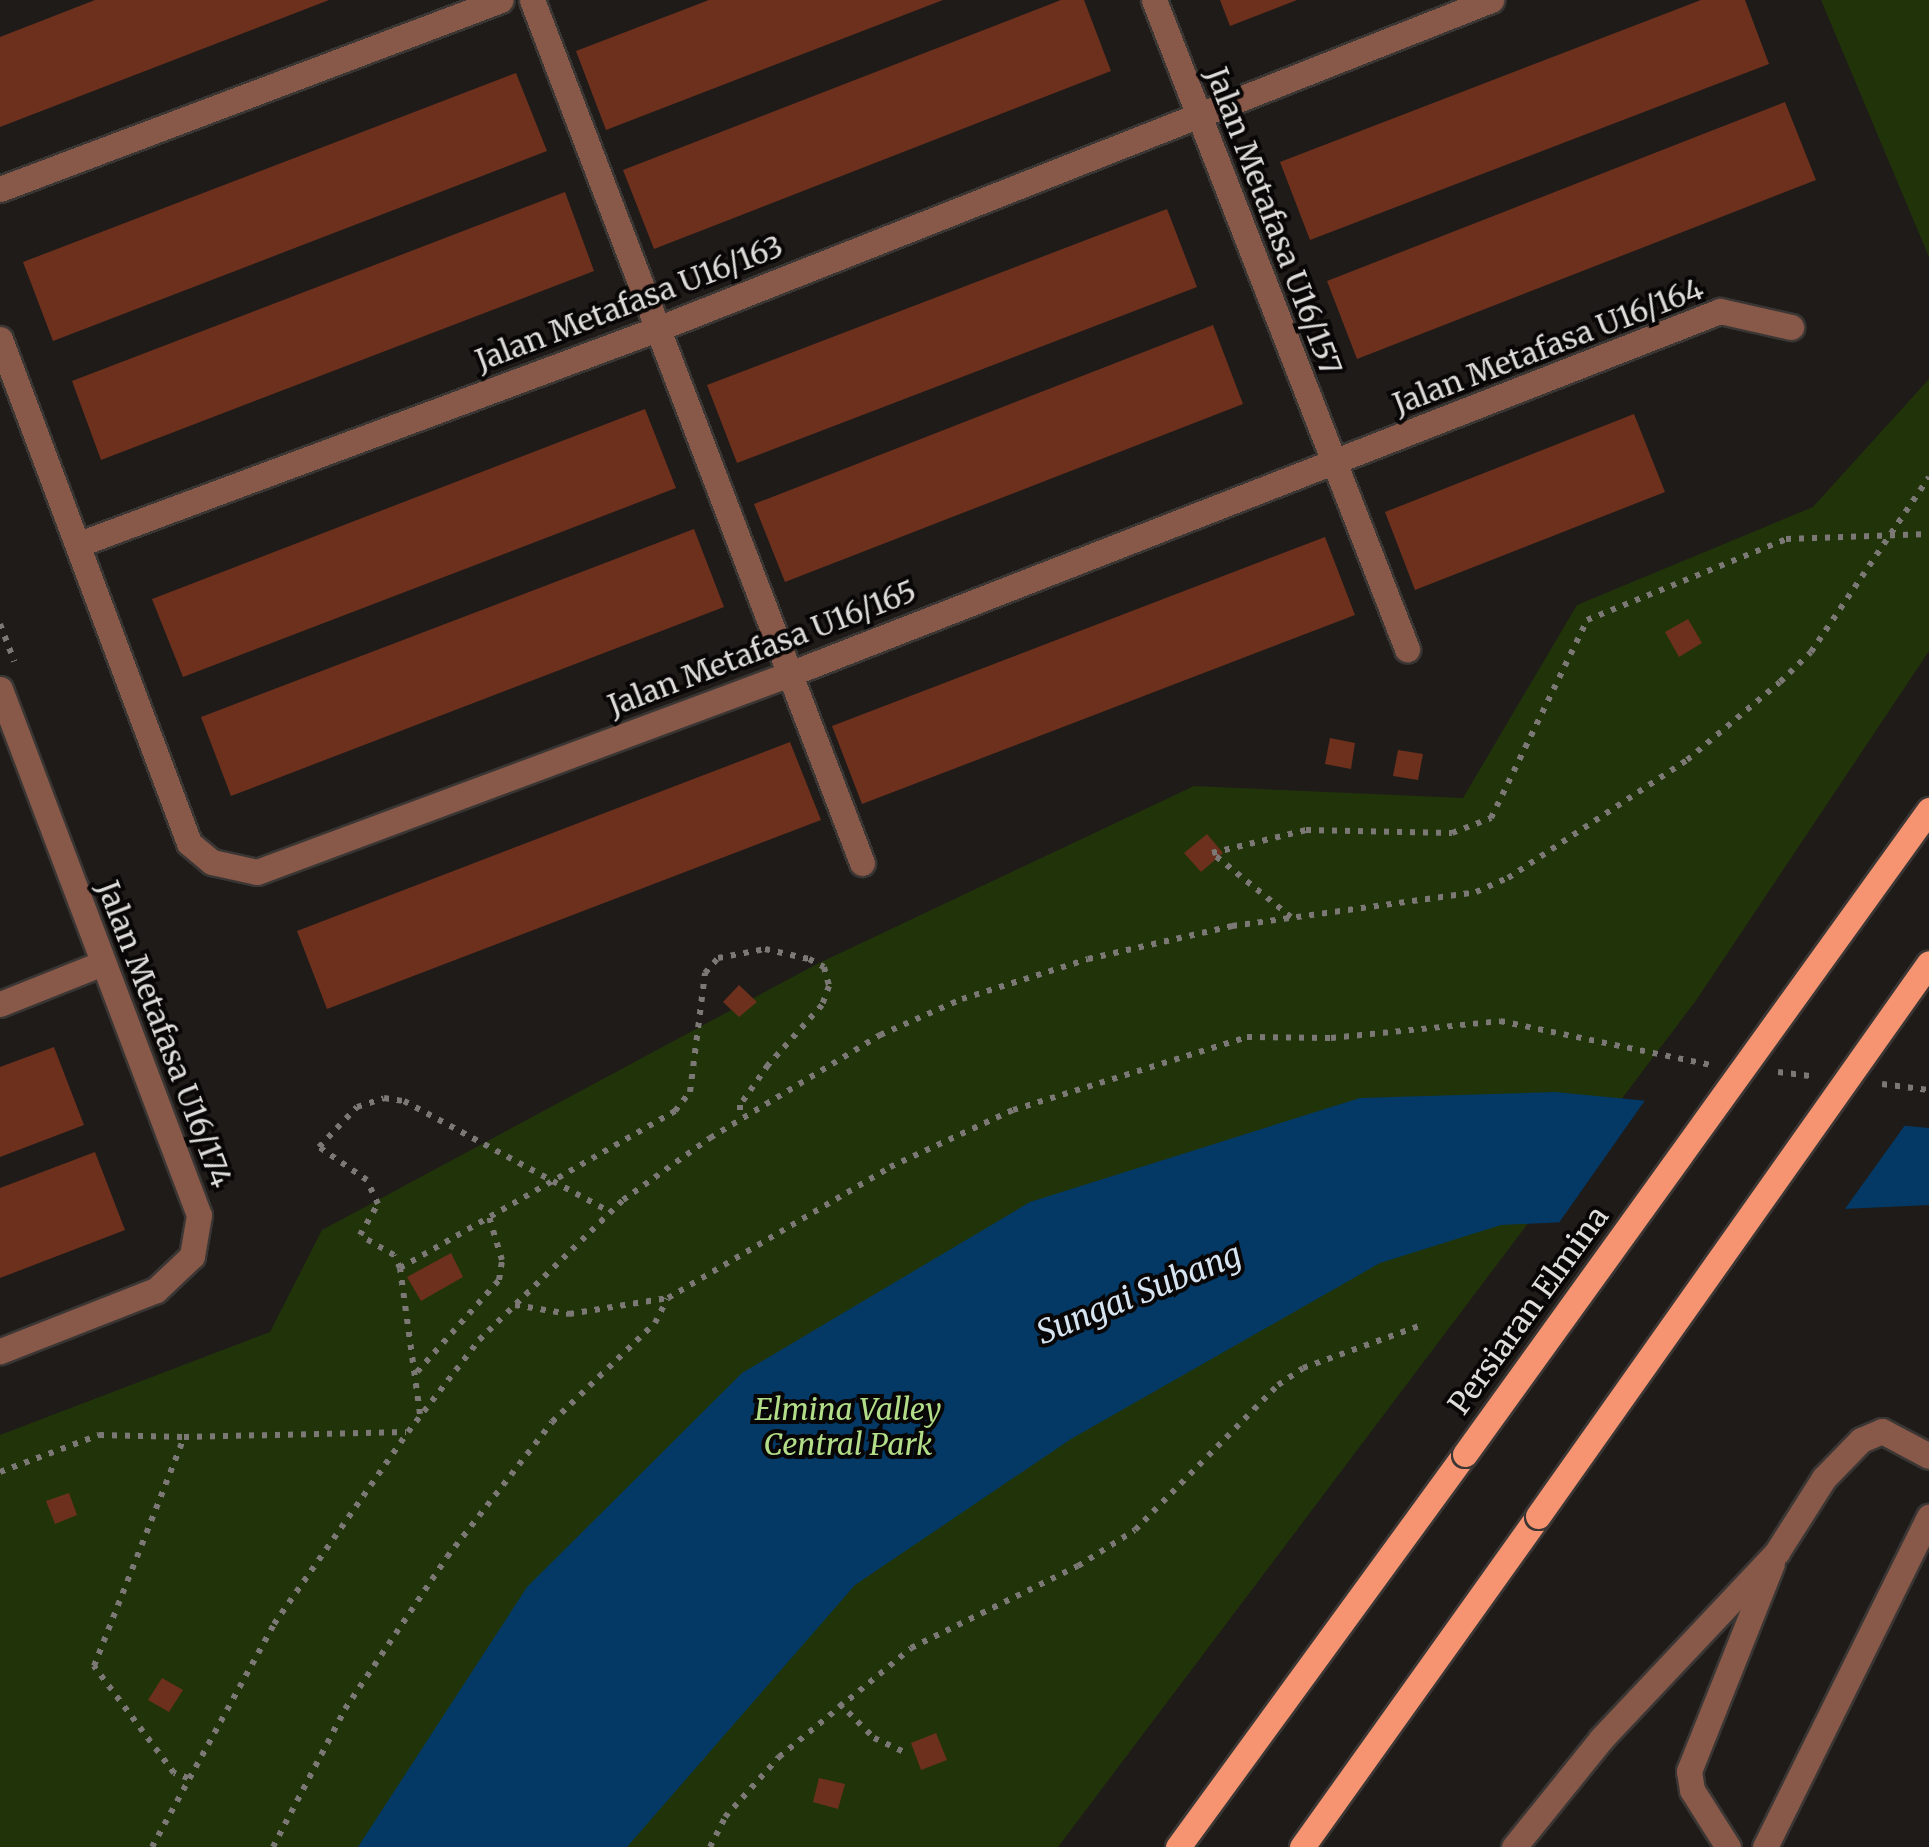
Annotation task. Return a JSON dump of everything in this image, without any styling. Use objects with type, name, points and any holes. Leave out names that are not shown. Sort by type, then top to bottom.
[{"type":"main road","name":"Persiaran Elmina","points":[[1178,1847],[1929,810]]},
{"type":"main road","points":[[1302,1847],[1929,963]]},
{"type":"street","points":[[0,189],[501,0]]},
{"type":"street","points":[[532,0],[862,863]]},
{"type":"street","name":"Jalan Metafasa U16/157","points":[[1154,0],[1332,464],[1408,649]]},
{"type":"street","name":"Jalan Metafasa U16/163","points":[[79,544],[657,328],[1491,0]]},
{"type":"street","name":"Jalan Metafasa U16/164","points":[[1332,464],[1720,311],[1791,327]]},
{"type":"street","points":[[0,339],[79,544]]},
{"type":"street","name":"Jalan Metafasa U16/165","points":[[79,544],[189,843],[212,862],[257,872],[792,673],[1332,464]]},
{"type":"street","name":"Jalan Metafasa U16/174","points":[[0,689],[199,1215],[192,1256],[156,1290],[0,1352]]},
{"type":"street","points":[[0,1004],[104,963]]},
{"type":"street","points":[[1514,1847],[1601,1738],[1776,1552],[1824,1478],[1862,1440],[1882,1431],[1929,1456]]},
{"type":"street","points":[[1765,1847],[1929,1516]]},
{"type":"street","points":[[1728,1847],[1692,1790],[1689,1770],[1776,1552]]},
{"type":"path","points":[[152,1847],[274,1624],[408,1432],[514,1305],[610,1212],[740,1120],[880,1035],[962,999],[1088,959],[1292,917],[1476,892],[1508,878],[1687,760],[1812,652],[1929,478]]},
{"type":"path","points":[[1292,917],[1212,853],[1306,830],[1452,834],[1491,818],[1587,620],[1786,539],[1895,530],[1929,534]]},
{"type":"path","points":[[400,1268],[676,1111],[690,1092],[705,973],[718,958],[765,949],[810,958],[824,968],[829,986],[822,1005],[768,1065],[740,1105],[740,1120]]},
{"type":"path","points":[[514,1305],[569,1314],[668,1298],[890,1167],[1013,1110],[1247,1037],[1331,1038],[1500,1021],[1667,1060],[1723,1066]]},
{"type":"path","points":[[1761,1070],[1817,1077]]},
{"type":"path","points":[[1873,1083],[1929,1090]]},
{"type":"path","points":[[420,1416],[400,1268],[394,1255],[360,1235],[378,1204],[367,1180],[320,1147],[356,1107],[384,1098],[404,1101],[610,1212]]},
{"type":"path","points":[[416,1372],[499,1280],[502,1260],[489,1217]]},
{"type":"path","points":[[273,1847],[345,1709],[448,1557],[552,1422],[655,1323],[668,1298]]},
{"type":"path","points":[[710,1847],[725,1817],[768,1769],[840,1703],[945,1627],[1078,1566],[1135,1530],[1290,1376],[1419,1326]]},
{"type":"path","points":[[0,1472],[99,1434],[184,1437],[408,1432]]},
{"type":"path","points":[[184,1437],[94,1666],[174,1773],[188,1778]]},
{"type":"path","points":[[840,1703],[874,1738],[908,1754]]},
{"type":"green space","points":[[1821,0],[1929,0],[1929,257]]},
{"type":"green space","name":"Elmina Valley Central Park","points":[[1929,379],[1929,651],[1697,999],[1058,1847],[0,1847],[0,1435],[270,1332],[322,1230],[817,964],[1194,786],[1463,798],[1577,605],[1813,507]]},
{"type":"water","name":"Sungai Subang","points":[[1555,1092],[1929,1128],[1929,1205],[1501,1225],[1380,1263],[1071,1439],[855,1585],[627,1847],[358,1847],[527,1587],[742,1373],[1030,1202],[1360,1098]]},
{"type":"pier","points":[[1648,1096],[1908,1121],[1842,1213],[1556,1227]]},
{"type":"building","points":[[95,0],[329,0],[0,127],[0,37]]},
{"type":"building","points":[[709,0],[943,0],[606,130],[576,51]]},
{"type":"building","points":[[1061,0],[1084,0],[1111,71],[654,249],[623,170]]},
{"type":"building","points":[[1220,0],[1297,0],[1230,26]]},
{"type":"building","points":[[1701,0],[1745,0],[1769,64],[1310,240],[1280,162]]},
{"type":"building","points":[[516,73],[547,151],[53,341],[23,262]]},
{"type":"building","points":[[1785,102],[1816,180],[1357,359],[1327,281]]},
{"type":"building","points":[[565,192],[594,271],[101,460],[72,381]]},
{"type":"building","points":[[1167,209],[1197,287],[737,463],[707,385]]},
{"type":"building","points":[[1213,325],[1243,404],[785,582],[754,504]]},
{"type":"building","points":[[645,409],[676,488],[183,677],[152,599]]},
{"type":"building","points":[[1634,414],[1665,492],[1415,590],[1385,512]]},
{"type":"building","points":[[694,529],[724,607],[231,796],[201,717]]},
{"type":"building","points":[[1325,537],[1355,615],[862,804],[832,726]]},
{"type":"building","points":[[1688,619],[1702,643],[1679,657],[1665,632]]},
{"type":"building","points":[[1330,738],[1355,743],[1351,769],[1325,764]]},
{"type":"building","points":[[790,742],[821,820],[327,1009],[297,931]]},
{"type":"building","points":[[1398,750],[1423,754],[1418,780],[1393,776]]},
{"type":"building","points":[[1207,834],[1223,853],[1201,872],[1184,853]]},
{"type":"building","points":[[739,985],[757,1002],[739,1017],[723,1002]]},
{"type":"building","points":[[54,1047],[84,1125],[0,1157],[0,1067]]},
{"type":"building","points":[[95,1152],[125,1230],[0,1278],[0,1188]]},
{"type":"building","points":[[451,1253],[463,1277],[421,1301],[407,1277]]},
{"type":"building","points":[[69,1493],[77,1515],[55,1524],[46,1501]]},
{"type":"building","points":[[162,1678],[183,1690],[169,1712],[148,1700]]},
{"type":"building","points":[[936,1733],[947,1760],[921,1770],[911,1743]]},
{"type":"building","points":[[819,1778],[845,1784],[838,1809],[813,1802]]}]
